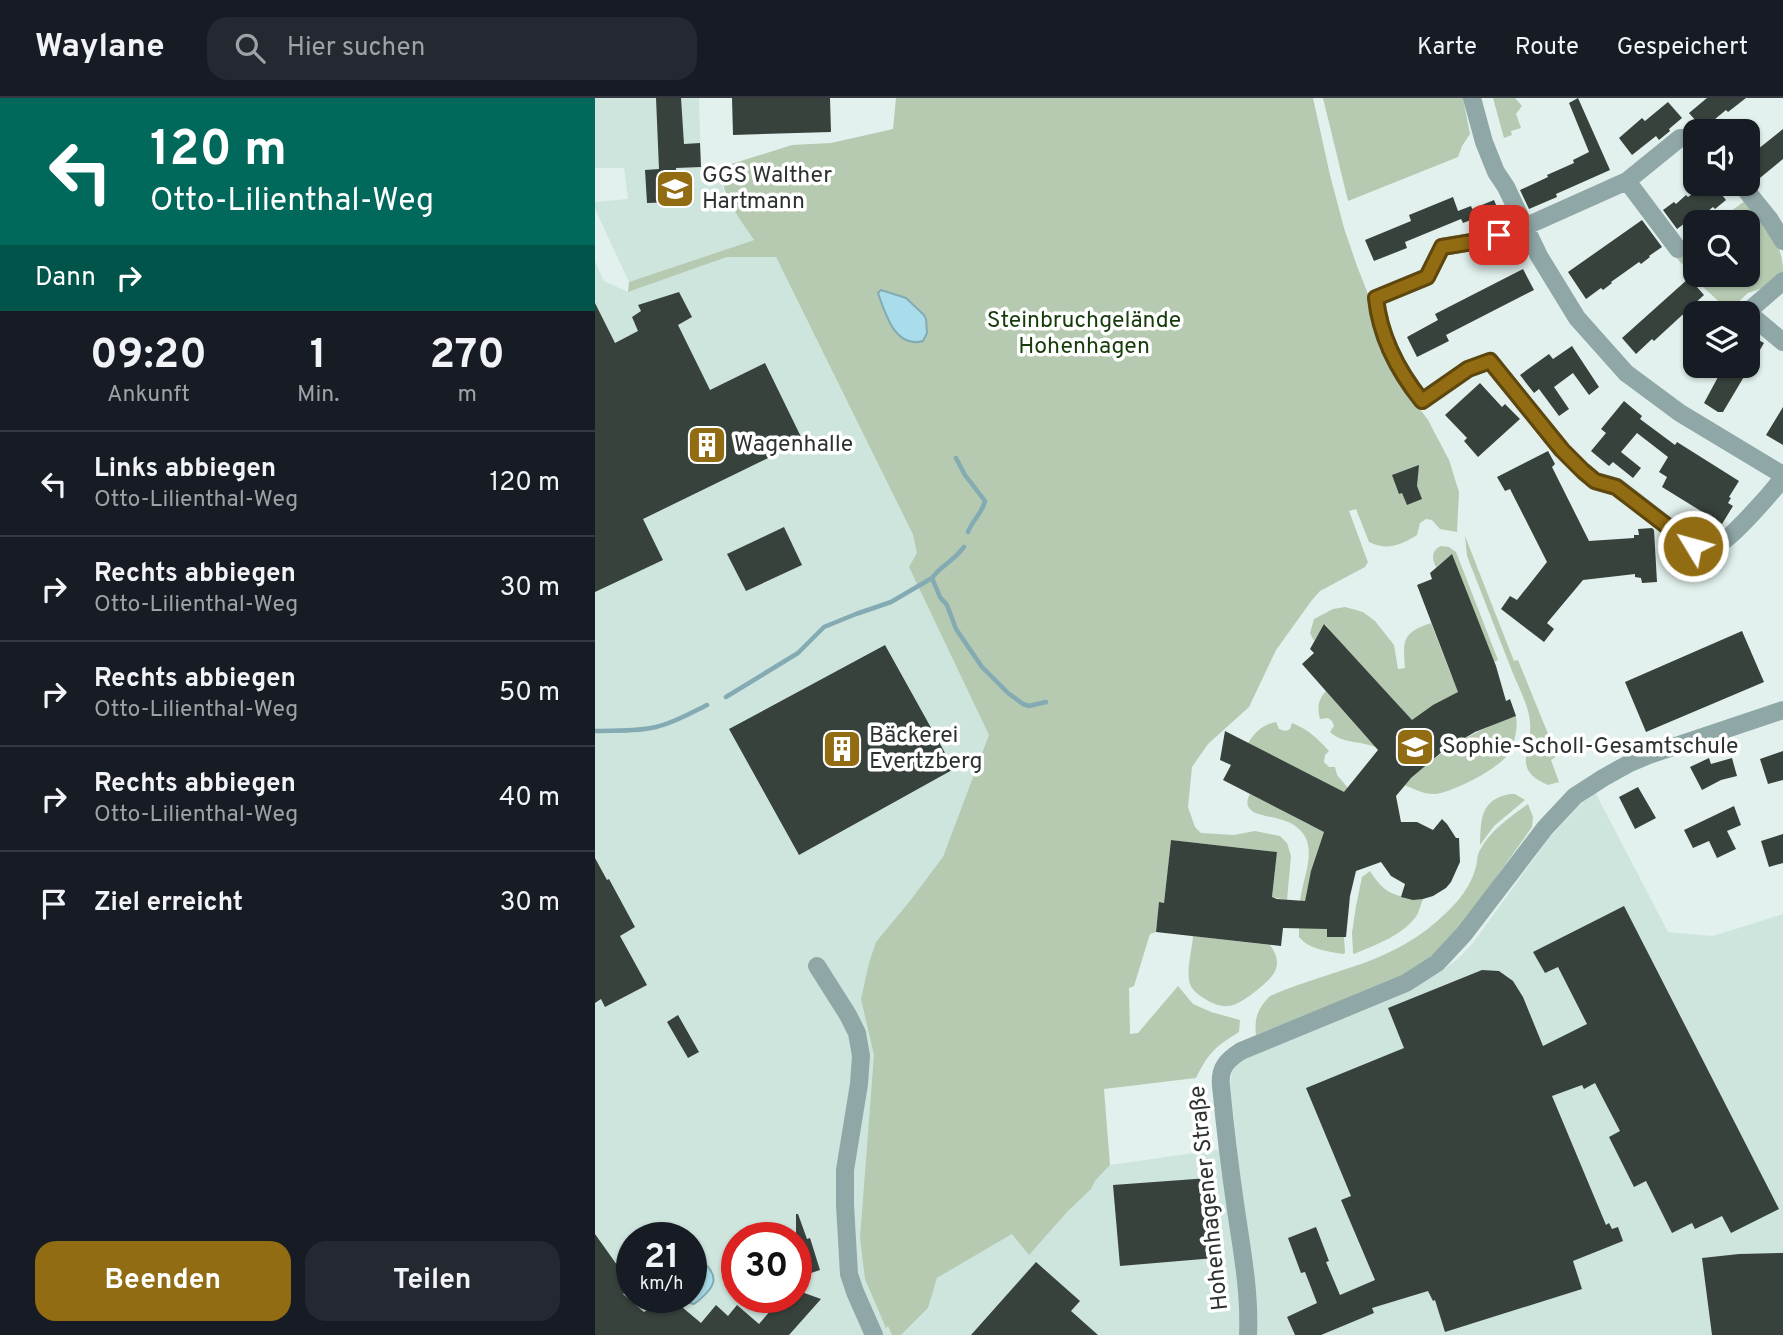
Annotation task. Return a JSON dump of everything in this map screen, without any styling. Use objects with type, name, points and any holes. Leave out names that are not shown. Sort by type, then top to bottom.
[{"type":"street","points":[[1472,98],[1484,142],[1496,172],[1506,187],[1524,227],[1554,283],[1577,318],[1626,373],[1680,413],[1783,476],[1738,528],[1718,545],[1703,549],[1693,546],[1616,487],[1595,481],[1583,471],[1562,450],[1490,361],[1468,369],[1422,401],[1388,348],[1378,318],[1376,298],[1427,277],[1442,247],[1484,240],[1524,227],[1627,181],[1683,138]]},
{"type":"street","points":[[1484,98],[1504,169],[1506,187]]},
{"type":"street","points":[[1627,181],[1678,249]]},
{"type":"street","points":[[1751,196],[1770,219],[1783,241]]},
{"type":"street","points":[[1783,281],[1752,308],[1752,316],[1783,342]]},
{"type":"street","name":"Hohenhagener Straße","points":[[1248,1335],[1246,1280],[1220,1078],[1229,1059],[1241,1051],[1406,983],[1437,963],[1464,934],[1545,828],[1587,787],[1649,755],[1783,710]]},
{"type":"street","points":[[817,966],[857,1033],[861,1056],[845,1170],[845,1205],[849,1274],[874,1335]]},
{"type":"shaded area","name":"GGS Walther Hartmann","points":[[595,98],[699,98],[701,167],[709,172],[722,172],[725,194],[754,240],[629,282],[595,209],[595,202],[628,199],[624,168],[595,168]]},
{"type":"shaded area","points":[[727,257],[776,257],[913,536],[989,735],[878,1054],[868,1279],[892,1335],[595,1335],[595,261],[604,281],[628,292]]},
{"type":"shaded area","points":[[1595,792],[1668,932],[1713,936],[1783,914],[1783,1335],[901,1335],[928,1308],[937,1278],[1012,1234],[1029,1254],[1110,1165],[1237,1147],[1230,1084],[1237,1064],[1426,980],[1458,959],[1473,943],[1549,838]]},
{"type":"green space","name":"Steinbruchgelände Hohenhagen","points":[[896,98],[1313,98],[1344,228],[1368,294],[1372,326],[1380,349],[1399,381],[1428,420],[1449,460],[1459,492],[1457,532],[1440,529],[1432,520],[1426,519],[1420,523],[1417,535],[1394,546],[1369,542],[1356,509],[1349,511],[1368,562],[1365,567],[1320,591],[1312,600],[1276,650],[1249,707],[1208,744],[1192,767],[1188,807],[1195,827],[1201,833],[1234,835],[1255,831],[1280,836],[1287,843],[1291,856],[1287,900],[1272,897],[1277,852],[1171,840],[1164,903],[1159,903],[1156,932],[1150,934],[1134,986],[1129,988],[1130,1034],[1138,1033],[1178,986],[1193,1004],[1240,1020],[1239,1032],[1213,1051],[1196,1078],[1104,1089],[1110,1165],[1091,1189],[1029,1255],[1012,1234],[937,1278],[928,1308],[901,1335],[892,1335],[888,1326],[886,1328],[865,1279],[860,1238],[874,1055],[861,999],[876,942],[943,857],[989,735],[909,567],[917,553],[913,535],[776,257],[727,257],[628,292],[629,282],[754,240],[726,194],[723,184],[725,166],[792,145],[831,143],[893,129]]},
{"type":"green space","points":[[1323,98],[1463,98],[1470,134],[1458,157],[1348,201]]},
{"type":"green space","points":[[1493,98],[1515,98],[1522,106],[1516,114],[1521,128],[1511,131],[1512,135],[1504,138]]},
{"type":"green space","points":[[1746,200],[1754,210],[1732,210]]},
{"type":"green space","points":[[1760,218],[1780,251],[1783,272],[1772,285],[1748,293],[1740,301],[1718,301],[1703,287],[1760,287]]},
{"type":"green space","points":[[1683,244],[1683,265],[1672,253]]},
{"type":"green space","points":[[1465,536],[1514,661],[1518,660],[1557,756],[1551,760],[1559,782],[1548,785],[1536,779],[1526,765],[1530,732],[1528,709],[1467,556]]},
{"type":"green space","points":[[1441,546],[1456,552],[1498,660],[1494,662],[1452,555],[1436,567],[1434,564],[1434,552]]},
{"type":"green space","points":[[1345,607],[1363,612],[1375,621],[1394,645],[1398,669],[1405,668],[1406,639],[1414,630],[1431,623],[1452,677],[1474,684],[1434,706],[1397,732],[1401,708],[1325,624],[1314,641],[1310,633],[1314,619],[1333,609]]},
{"type":"green space","points":[[1326,691],[1379,749],[1341,739],[1330,732],[1334,726],[1332,721],[1328,718],[1320,719],[1319,711],[1320,701]]},
{"type":"green space","points":[[1516,716],[1514,741],[1503,760],[1496,766],[1453,789],[1436,794],[1424,793],[1404,785],[1455,744]]},
{"type":"green space","points":[[1276,722],[1279,729],[1286,731],[1292,723],[1303,728],[1329,751],[1324,762],[1329,767],[1335,767],[1337,775],[1348,788],[1335,808],[1263,751],[1248,743],[1260,729]]},
{"type":"green space","points":[[1250,794],[1310,825],[1332,815],[1316,857],[1305,901],[1300,901],[1309,859],[1304,835],[1291,823],[1254,812],[1247,804]]},
{"type":"green space","points":[[1510,794],[1525,800],[1494,826],[1480,845],[1484,812],[1493,801]]},
{"type":"green space","points":[[1528,804],[1533,817],[1532,827],[1465,921],[1446,943],[1424,962],[1400,977],[1256,1035],[1258,1014],[1270,996],[1385,954],[1427,930],[1465,892],[1474,874],[1479,852],[1488,837]]},
{"type":"green space","points":[[1370,871],[1386,890],[1405,897],[1423,899],[1417,915],[1405,928],[1389,939],[1354,954],[1352,933],[1356,906],[1362,877]]},
{"type":"green space","points":[[1299,924],[1327,929],[1328,937],[1344,937],[1345,953],[1325,951],[1308,945],[1299,937]]},
{"type":"green space","points":[[1193,936],[1270,945],[1275,953],[1277,967],[1270,978],[1247,998],[1231,1005],[1218,1005],[1196,992],[1190,983]]},
{"type":"water","points":[[881,290],[906,298],[924,315],[927,333],[923,341],[913,342],[898,335],[884,310],[878,293]]},
{"type":"water","points":[[707,1266],[713,1275],[707,1292]]},
{"type":"building","points":[[656,98],[681,98],[684,144],[700,143],[701,167],[676,168],[677,202],[647,203],[645,170],[659,169]]},
{"type":"building","points":[[732,98],[830,98],[831,132],[733,135]]},
{"type":"building","points":[[1578,98],[1610,170],[1529,209],[1520,190],[1574,163],[1573,160],[1589,152],[1569,103]]},
{"type":"building","points":[[1707,98],[1746,98],[1715,119],[1694,119],[1689,113]]},
{"type":"building","points":[[1668,102],[1682,118],[1659,140],[1656,136],[1632,155],[1619,138],[1642,118],[1645,121]]},
{"type":"building","points":[[1783,129],[1783,159],[1760,178],[1760,147]]},
{"type":"building","points":[[1685,196],[1723,196],[1726,200],[1715,209],[1683,210],[1683,225],[1677,229],[1663,210]]},
{"type":"building","points":[[1453,197],[1458,211],[1471,206],[1476,218],[1463,223],[1461,219],[1405,242],[1407,248],[1374,261],[1365,240],[1411,221],[1409,215]]},
{"type":"building","points":[[1494,200],[1503,222],[1480,229],[1472,209]]},
{"type":"building","points":[[1642,220],[1662,247],[1603,290],[1601,288],[1586,299],[1568,272]]},
{"type":"building","points":[[1523,269],[1534,290],[1446,335],[1449,341],[1417,357],[1407,337],[1438,320],[1435,314]]},
{"type":"building","points":[[1683,283],[1683,287],[1697,287],[1704,295],[1697,301],[1683,301],[1683,314],[1636,354],[1622,338]]},
{"type":"building","name":"Wagenhalle","points":[[679,292],[692,317],[678,325],[710,390],[765,363],[803,441],[643,519],[663,560],[595,592],[595,303],[615,343],[638,331],[632,317],[641,311],[638,305]]},
{"type":"building","points":[[1572,346],[1599,387],[1589,395],[1573,373],[1554,387],[1569,409],[1559,416],[1539,389],[1534,393],[1520,375],[1549,354],[1553,359]]},
{"type":"building","points":[[1718,378],[1743,378],[1723,412],[1718,412],[1704,403]]},
{"type":"building","points":[[1480,383],[1502,407],[1505,404],[1520,419],[1478,457],[1464,441],[1467,438],[1445,415]]},
{"type":"building","points":[[1624,401],[1642,416],[1640,419],[1675,445],[1677,442],[1739,481],[1729,497],[1731,498],[1728,503],[1733,506],[1722,524],[1662,487],[1667,477],[1659,472],[1668,457],[1637,433],[1621,452],[1641,468],[1633,478],[1613,462],[1609,466],[1591,451],[1606,433],[1601,429]]},
{"type":"building","points":[[1783,407],[1783,445],[1766,435]]},
{"type":"building","points":[[1548,451],[1555,464],[1552,467],[1589,541],[1634,538],[1634,535],[1639,535],[1638,529],[1654,530],[1657,582],[1642,583],[1641,578],[1635,577],[1635,574],[1583,580],[1547,623],[1554,629],[1544,642],[1501,609],[1510,596],[1517,600],[1547,562],[1510,489],[1505,491],[1497,477]]},
{"type":"building","points":[[1419,465],[1417,486],[1422,499],[1407,505],[1402,493],[1399,494],[1392,475]]},
{"type":"building","points":[[784,527],[802,565],[746,591],[727,554]]},
{"type":"building","name":"Sophie-Scholl-Gesamtschule","points":[[1452,554],[1496,666],[1506,701],[1510,699],[1516,716],[1475,732],[1443,751],[1411,778],[1396,796],[1401,822],[1417,822],[1433,830],[1442,819],[1456,838],[1459,838],[1460,862],[1451,882],[1433,896],[1413,900],[1401,897],[1405,884],[1391,876],[1381,862],[1356,871],[1350,896],[1346,937],[1327,937],[1327,929],[1283,928],[1281,946],[1156,932],[1159,902],[1164,903],[1171,840],[1277,852],[1272,897],[1305,901],[1311,871],[1324,832],[1223,780],[1231,765],[1220,760],[1225,731],[1344,792],[1378,750],[1302,664],[1314,653],[1310,649],[1324,624],[1412,720],[1458,692],[1417,585],[1432,579],[1430,573]]},
{"type":"building","points":[[1742,631],[1764,682],[1646,732],[1625,682]]},
{"type":"building","name":"Bäckerei Evertzberg","points":[[885,645],[954,769],[799,855],[729,729]]},
{"type":"building","points":[[1783,751],[1783,780],[1768,784],[1760,759]]},
{"type":"building","points":[[1709,758],[1711,764],[1732,758],[1737,776],[1721,780],[1702,790],[1690,767]]},
{"type":"building","points":[[1638,787],[1656,818],[1635,829],[1619,797]]},
{"type":"building","points":[[1734,806],[1741,825],[1727,831],[1736,849],[1717,858],[1709,841],[1693,848],[1684,830]]},
{"type":"building","points":[[1783,834],[1783,863],[1769,867],[1761,841]]},
{"type":"building","points":[[595,858],[635,927],[620,936],[647,985],[605,1007],[601,999],[595,1003]]},
{"type":"building","points":[[1624,906],[1779,1209],[1731,1233],[1722,1216],[1695,1229],[1692,1223],[1672,1233],[1646,1181],[1634,1187],[1609,1137],[1620,1131],[1595,1083],[1584,1089],[1582,1085],[1552,1096],[1606,1225],[1609,1223],[1612,1229],[1618,1227],[1623,1241],[1573,1261],[1582,1289],[1445,1332],[1435,1300],[1433,1301],[1428,1291],[1372,1308],[1374,1313],[1321,1335],[1295,1335],[1287,1317],[1317,1303],[1305,1272],[1301,1273],[1288,1238],[1316,1227],[1329,1261],[1326,1262],[1340,1295],[1375,1280],[1341,1200],[1351,1196],[1306,1088],[1404,1048],[1388,1008],[1482,970],[1499,971],[1513,981],[1523,997],[1543,1046],[1587,1024],[1558,967],[1545,973],[1533,952]]},
{"type":"building","points":[[678,1015],[699,1052],[688,1058],[667,1022]]},
{"type":"building","points":[[1209,1178],[1215,1258],[1120,1266],[1113,1185]]},
{"type":"building","points":[[595,1234],[616,1264],[616,1313],[689,1313],[701,1323],[716,1305],[721,1313],[728,1316],[730,1313],[746,1313],[759,1324],[768,1313],[809,1313],[789,1335],[595,1335]]},
{"type":"building","points":[[812,1244],[820,1270],[812,1273]]},
{"type":"building","points":[[1783,1253],[1783,1335],[1712,1335],[1702,1258]]},
{"type":"building","points":[[1036,1262],[1080,1301],[1071,1311],[1098,1335],[971,1335]]},
{"type":"building","points":[[812,1296],[821,1299],[812,1309]]},
{"type":"waterway","points":[[956,458],[985,501],[968,532]]},
{"type":"waterway","points":[[726,697],[798,653],[824,627],[891,602],[932,578],[964,547]]},
{"type":"waterway","points":[[932,578],[956,629],[982,667],[1023,704],[1029,706],[1046,702]]},
{"type":"waterway","points":[[595,731],[656,727],[707,705]]},
{"type":"place","name":"GGS Walther Hartmann","points":[[675,189]]},
{"type":"place","name":"Wagenhalle","points":[[707,445]]},
{"type":"place","name":"Sophie-Scholl-Gesamtschule","points":[[1415,747]]},
{"type":"place","name":"Bäckerei Evertzberg","points":[[842,749]]},
{"type":"route","points":[[1499,235],[1442,247],[1427,277],[1376,298],[1378,318],[1388,348],[1410,386],[1422,401],[1468,369],[1490,361],[1562,450],[1583,471],[1595,481],[1616,487],[1693,546]]}]
